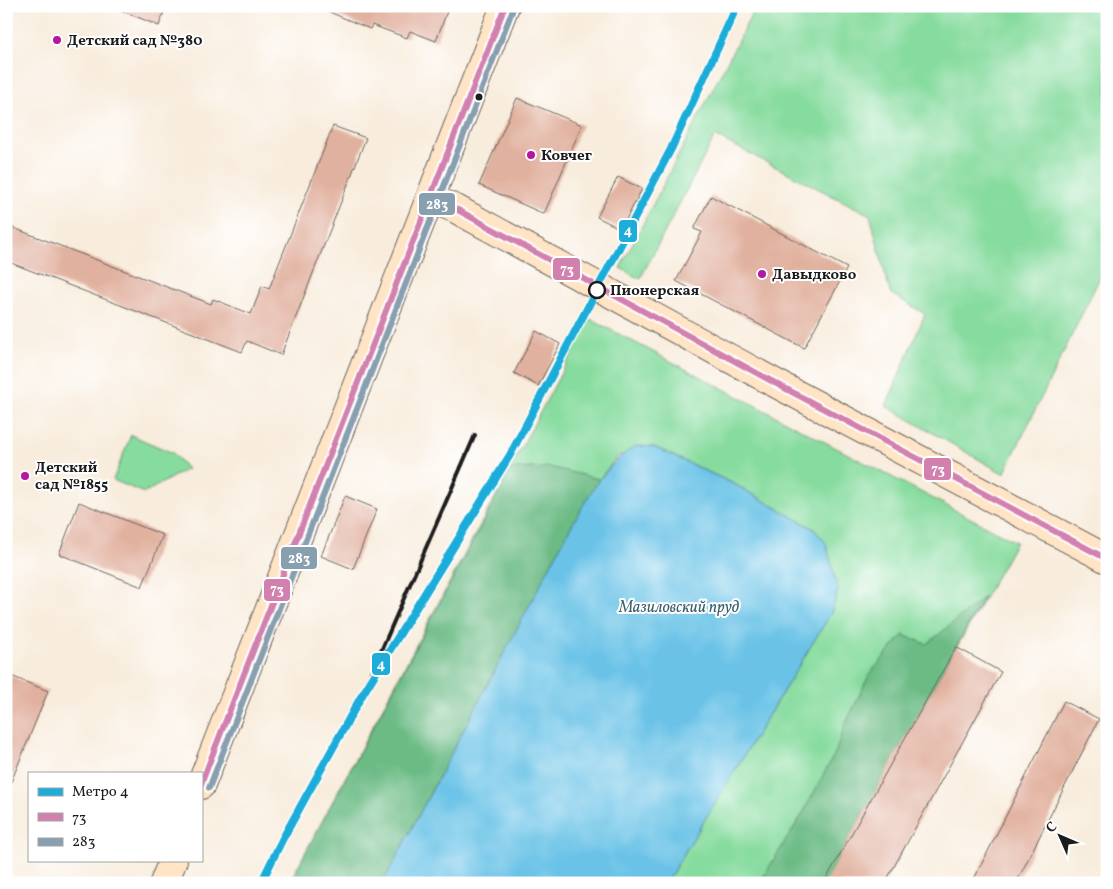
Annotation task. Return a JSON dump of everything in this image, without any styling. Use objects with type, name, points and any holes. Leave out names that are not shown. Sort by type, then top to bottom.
[{"type":"street","points":[[202,782],[505,6]]},
{"type":"street","points":[[430,198],[456,209],[553,263],[1107,559]]},
{"type":"street","points":[[164,883],[172,862]]},
{"type":"green space","points":[[756,6],[1107,6],[1107,263],[1004,474],[886,406],[925,314],[890,293],[870,215],[715,136],[640,279],[620,268]]},
{"type":"green space","points":[[590,319],[1016,542],[824,883],[666,883],[831,613],[838,590],[814,529],[736,485],[654,447],[618,456],[599,479],[569,530],[383,883],[289,883]]},
{"type":"green space","points":[[131,435],[173,453],[187,469],[144,493],[113,480]]},
{"type":"green space","points":[[550,467],[599,479],[569,530],[383,883],[289,883],[512,469]]},
{"type":"green space","points":[[984,597],[824,883],[759,883],[803,813],[836,751],[843,729],[870,673],[903,635],[927,644]]},
{"type":"water","name":"Мазиловский пруд","points":[[636,446],[654,447],[736,485],[814,529],[826,543],[838,590],[831,613],[666,883],[383,883],[569,530],[605,473],[624,454]]},
{"type":"building","points":[[111,6],[166,6],[159,26]]},
{"type":"building","points":[[315,6],[449,6],[436,41],[410,31],[407,38],[372,25],[370,29]]},
{"type":"building","name":"Ковчег","points":[[517,98],[582,125],[544,214],[479,185]]},
{"type":"building","points":[[333,126],[366,138],[281,355],[247,341],[242,352],[6,261],[6,225],[211,304],[213,299],[251,314],[262,286],[269,289]]},
{"type":"building","points":[[618,177],[642,189],[621,229],[597,217]]},
{"type":"building","name":"Давыдково","points":[[711,196],[847,268],[804,348],[676,281],[702,232],[694,229]]},
{"type":"building","points":[[536,331],[560,344],[538,386],[514,373]]},
{"type":"building","points":[[345,496],[377,509],[353,569],[321,556]]},
{"type":"building","points":[[79,502],[163,535],[142,587],[59,554]]},
{"type":"building","points":[[956,647],[1001,672],[885,883],[824,883]]},
{"type":"building","points":[[6,674],[48,691],[7,792],[6,792]]},
{"type":"building","points":[[1064,701],[1099,719],[1016,883],[972,883]]},
{"type":"railway","points":[[361,697],[475,435]]},
{"type":"metro line","name":"4","points":[[261,883],[282,840],[361,697],[510,455],[671,149],[737,6]]},
{"type":"transit line","name":"73","points":[[202,781],[505,6]]},
{"type":"transit line","name":"283","points":[[209,788],[513,9]]},
{"type":"transit line","name":"73","points":[[430,198],[456,209],[775,383],[1107,559]]},
{"type":"place","name":"Детский сад №380","points":[[57,40]]},
{"type":"place","name":"Ковчег","points":[[531,155]]},
{"type":"place","name":"Давыдково","points":[[762,274]]},
{"type":"place","name":"Пионерская","points":[[597,290]]},
{"type":"place","name":"Детский сад №1855","points":[[25,476]]}]
